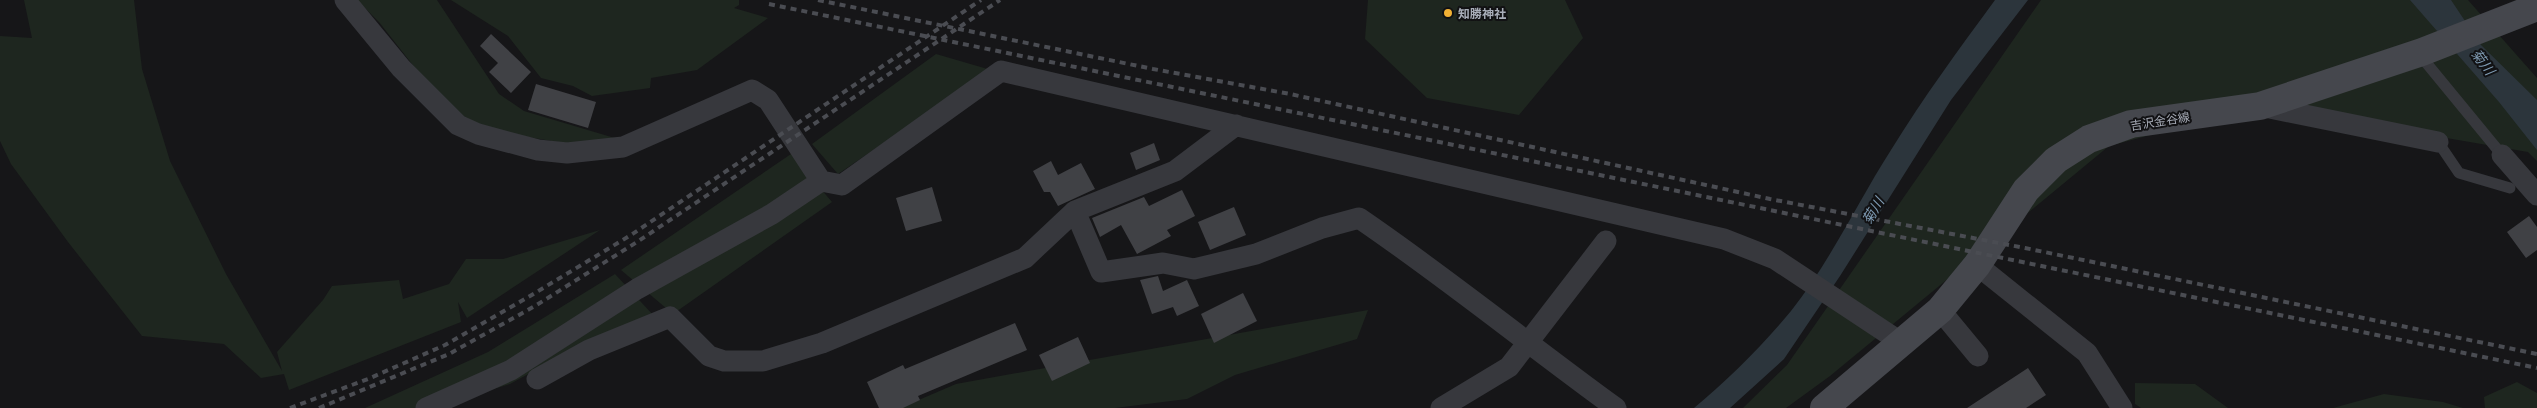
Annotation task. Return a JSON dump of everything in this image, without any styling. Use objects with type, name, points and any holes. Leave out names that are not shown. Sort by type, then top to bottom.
[{"type":"main road","name":"吉沢金谷線","points":[[1824,408],[1940,310],[1976,265],[2026,190],[2056,160],[2089,139],[2131,124],[2260,106],[2420,52],[2531,10]]},
{"type":"street","points":[[345,0],[401,68],[441,110],[458,124],[478,134],[538,150],[567,153],[623,147],[752,90],[768,100],[821,181]]},
{"type":"street","points":[[426,408],[510,370],[637,289],[772,214],[821,181],[842,185],[1001,71],[1724,239],[1775,259],[1840,304],[1902,343]]},
{"type":"street","points":[[2260,106],[2438,142]]},
{"type":"street","points":[[537,379],[589,350],[670,317],[709,356],[724,361],[763,361],[822,343],[1025,258],[1075,210],[1175,171],[1236,125]]},
{"type":"street","points":[[2502,155],[2537,196]]},
{"type":"street","points":[[1075,210],[1101,272],[1163,263],[1194,269],[1256,254],[1322,228],[1359,218],[1420,260],[1616,408]]},
{"type":"street","points":[[1441,408],[1509,367],[1606,240]]},
{"type":"street","points":[[1976,265],[2087,353],[2122,408]]},
{"type":"street","points":[[1940,310],[1978,356]]},
{"type":"lane","points":[[2420,52],[2502,155]]},
{"type":"lane","points":[[2438,142],[2459,173],[2510,188]]},
{"type":"shaded area","points":[[24,0],[134,0],[142,69],[170,161],[226,274],[282,371],[277,352],[323,300],[332,286],[399,280],[403,299],[449,284],[466,259],[503,259],[600,230],[467,318],[458,302],[461,322],[289,390],[284,374],[261,378],[224,344],[142,336],[68,242],[11,164],[0,141],[0,36],[32,38]]},
{"type":"shaded area","points":[[357,0],[437,0],[499,94],[524,111],[618,139],[582,146],[504,133],[464,118],[423,78],[379,22]]},
{"type":"shaded area","points":[[451,0],[739,0],[739,5],[734,8],[768,18],[697,70],[651,78],[650,88],[592,96],[573,86],[541,78],[508,36]]},
{"type":"shaded area","points":[[1368,0],[1565,0],[1583,38],[1519,115],[1427,98],[1365,39]]},
{"type":"shaded area","points":[[2041,0],[2468,0],[2537,78],[2537,161],[2528,152],[2260,106],[2109,146],[1830,376],[1786,408],[1743,408],[1787,365]]},
{"type":"shaded area","points":[[936,54],[991,70],[838,174],[812,144]]},
{"type":"shaded area","points":[[791,154],[832,202],[673,314],[621,270]]},
{"type":"shaded area","points":[[615,274],[654,316],[592,339],[510,384],[432,408],[365,408],[488,352]]},
{"type":"shaded area","points":[[1368,310],[1357,339],[1235,375],[1187,399],[1115,408],[900,408],[956,384]]},
{"type":"shaded area","points":[[2517,382],[2537,393],[2537,408],[2485,408],[2484,397]]},
{"type":"shaded area","points":[[2135,383],[2195,384],[2228,408],[2141,408],[2135,404]]},
{"type":"shaded area","points":[[2384,394],[2443,402],[2463,408],[2333,408]]},
{"type":"water","name":"菊川","points":[[1995,0],[2028,0],[1951,100],[1840,276],[1784,359],[1730,408],[1694,408],[1757,349],[1791,311],[1818,273],[1903,131]]},
{"type":"water","name":"菊川","points":[[2410,0],[2451,0],[2481,45],[2537,100],[2537,150],[2499,102]]},
{"type":"building","points":[[491,34],[531,72],[511,93],[489,72],[498,63],[480,46]]},
{"type":"building","points":[[536,84],[596,102],[588,128],[528,110]]},
{"type":"building","points":[[1154,143],[1160,160],[1136,170],[1130,153]]},
{"type":"building","points":[[1051,161],[1058,175],[1081,163],[1095,189],[1058,206],[1050,192],[1044,192],[1033,171]]},
{"type":"building","points":[[932,187],[942,221],[906,231],[896,198]]},
{"type":"building","points":[[1182,190],[1195,216],[1167,230],[1171,236],[1137,254],[1121,225],[1100,237],[1092,218],[1144,197],[1149,206]]},
{"type":"building","points":[[1234,207],[1246,235],[1210,250],[1198,222]]},
{"type":"building","points":[[2529,216],[2537,227],[2537,250],[2526,258],[2507,232]]},
{"type":"building","points":[[1158,276],[1163,291],[1187,280],[1199,306],[1177,316],[1173,307],[1152,314],[1140,280]]},
{"type":"building","points":[[1243,293],[1257,321],[1214,343],[1201,314]]},
{"type":"building","points":[[1015,323],[1027,350],[918,396],[920,400],[903,408],[879,408],[867,382],[903,365],[905,369]]},
{"type":"building","points":[[1078,337],[1090,363],[1052,381],[1039,355]]},
{"type":"building","points":[[2028,368],[2046,395],[2026,408],[1967,408]]},
{"type":"railway","points":[[818,0],[1153,69],[1290,94],[1770,199],[2025,248],[2537,354]]},
{"type":"railway","points":[[290,408],[368,379],[445,345],[530,296],[631,235],[981,0]]},
{"type":"railway","points":[[319,408],[449,354],[535,306],[637,242],[1000,0]]},
{"type":"railway","points":[[769,4],[2537,368]]},
{"type":"place","name":"知勝神社","points":[[1448,13]]}]
